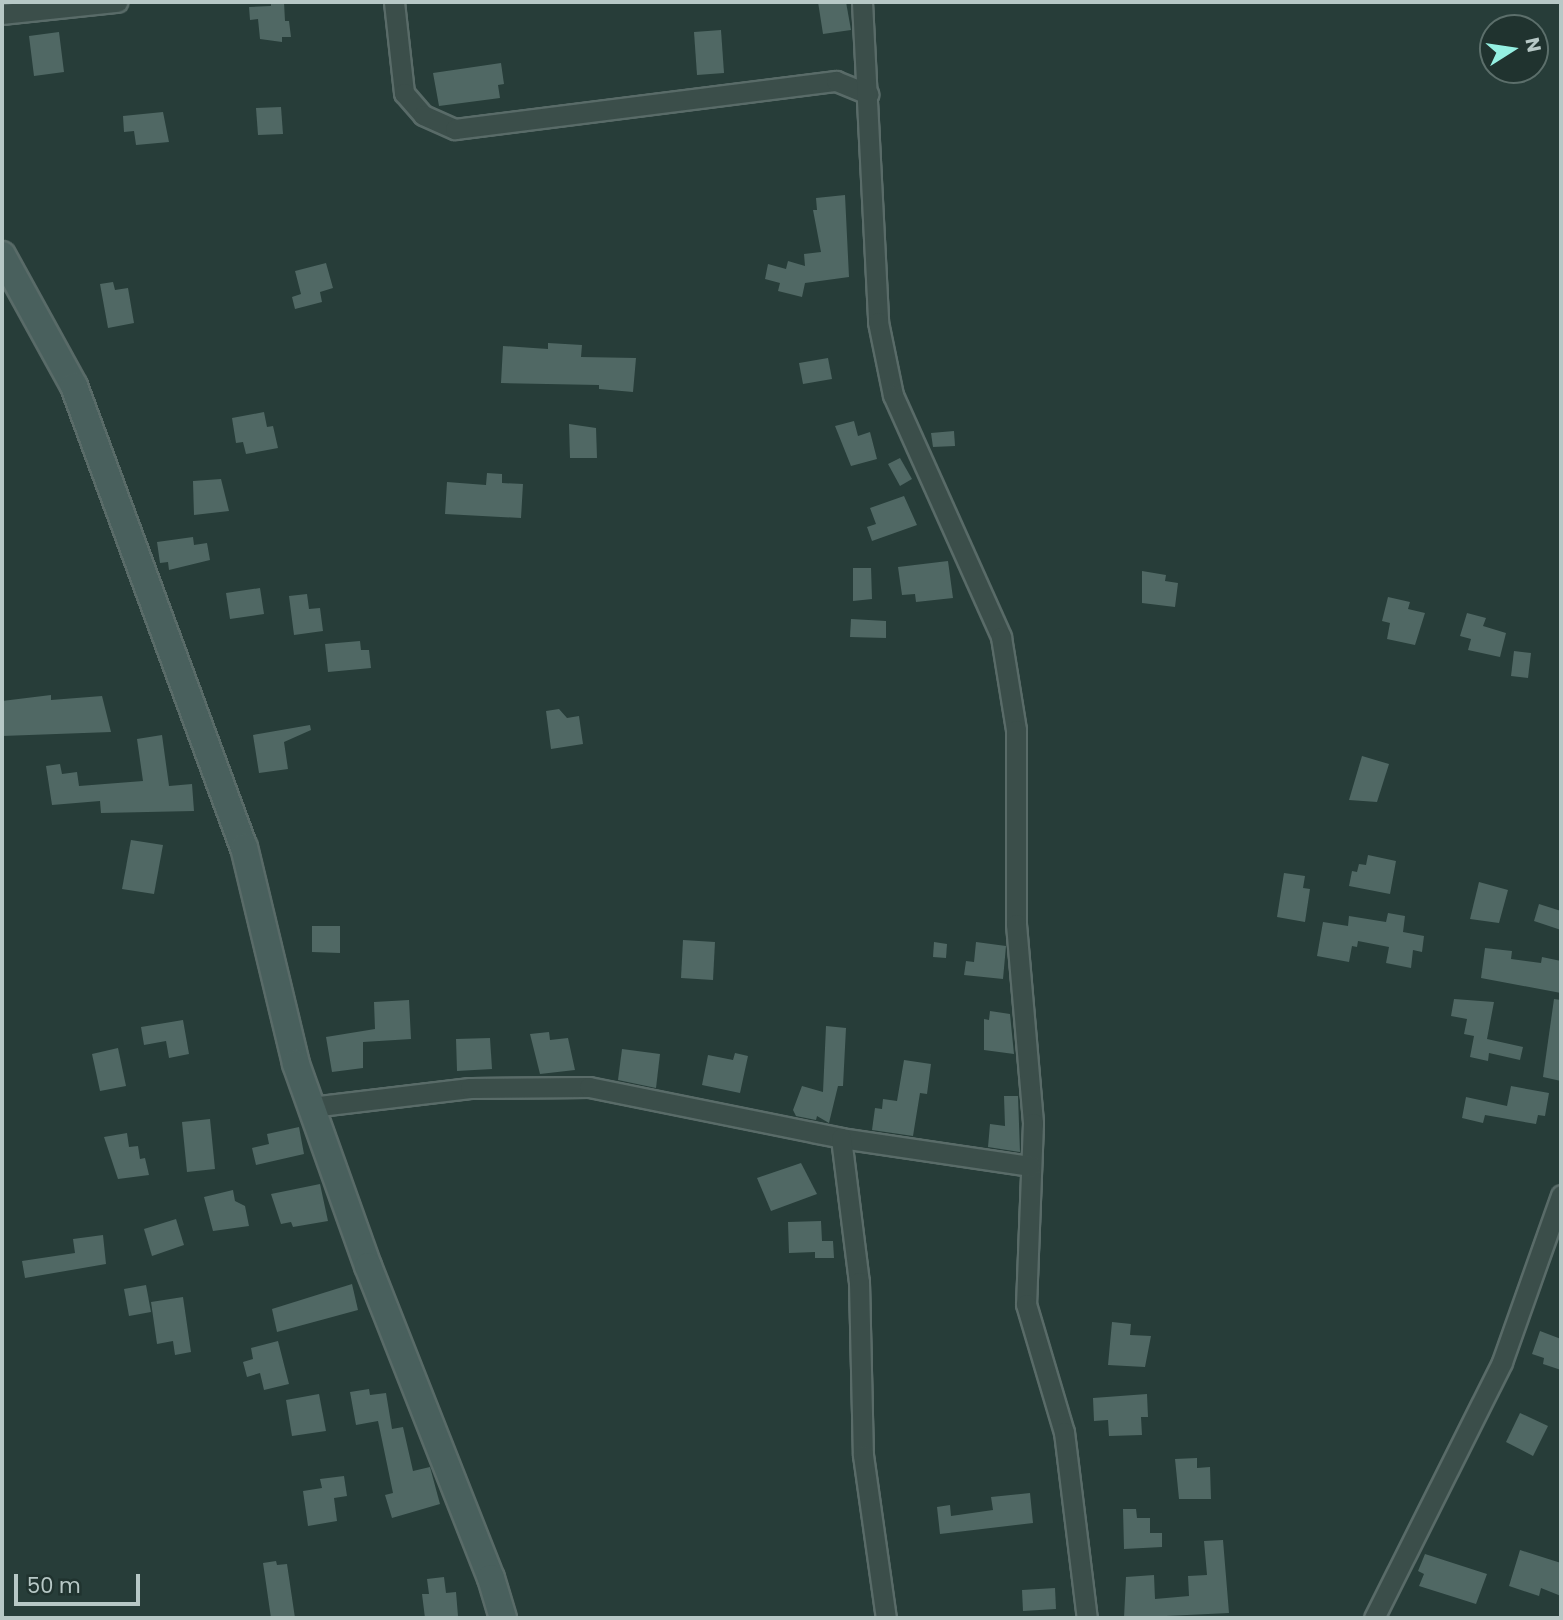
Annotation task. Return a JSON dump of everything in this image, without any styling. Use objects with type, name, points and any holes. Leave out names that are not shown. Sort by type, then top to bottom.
[{"type":"street","points":[[2,15],[117,2]]},
{"type":"street","points":[[394,2],[404,93],[422,115],[455,129],[836,81],[868,94]]},
{"type":"street","points":[[862,2],[878,322],[892,395],[1002,637],[1016,730],[1016,924],[1033,1123],[1026,1304],[1064,1432],[1087,1618]]},
{"type":"street","points":[[2,255],[74,386],[244,847],[296,1064],[368,1266],[492,1578],[503,1618]]},
{"type":"street","points":[[311,1107],[470,1088],[589,1087],[841,1138],[1030,1166]]},
{"type":"street","points":[[841,1138],[859,1282],[863,1455],[886,1618]]},
{"type":"street","points":[[1374,1618],[1502,1362],[1561,1195]]},
{"type":"building","points":[[271,2],[284,2],[285,21],[289,21],[291,37],[282,37],[282,42],[260,39],[258,19],[250,20],[249,7],[271,6]]},
{"type":"building","points":[[818,2],[846,2],[851,30],[823,34]]},
{"type":"building","points":[[721,30],[724,73],[697,75],[694,32]]},
{"type":"building","points":[[59,32],[64,72],[34,76],[29,36]]},
{"type":"building","points":[[501,63],[504,84],[498,85],[500,98],[439,106],[433,73]]},
{"type":"building","points":[[281,107],[283,134],[258,135],[256,108]]},
{"type":"building","points":[[163,112],[169,142],[136,145],[134,131],[124,132],[123,116]]},
{"type":"building","points":[[845,195],[849,277],[805,283],[802,297],[778,291],[780,283],[765,279],[768,264],[786,269],[788,261],[805,266],[804,254],[821,252],[813,210],[817,210],[816,198]]},
{"type":"building","points":[[326,263],[333,288],[320,292],[322,302],[295,309],[292,297],[301,294],[295,271]]},
{"type":"building","points":[[113,282],[115,290],[128,288],[134,323],[108,328],[100,284]]},
{"type":"building","points":[[548,343],[582,345],[581,357],[636,358],[633,392],[599,389],[599,385],[501,383],[503,346],[548,349]]},
{"type":"building","points":[[828,358],[832,379],[803,384],[799,363]]},
{"type":"building","points":[[264,412],[267,427],[273,426],[278,448],[246,454],[243,442],[236,443],[232,418]]},
{"type":"building","points":[[854,421],[858,436],[870,432],[877,459],[851,466],[835,426]]},
{"type":"building","points":[[569,424],[596,428],[597,458],[570,458]]},
{"type":"building","points":[[954,431],[955,446],[933,447],[931,433]]},
{"type":"building","points":[[900,458],[912,479],[900,486],[888,464]]},
{"type":"building","points":[[487,473],[502,474],[502,483],[523,484],[521,518],[445,514],[447,482],[486,485]]},
{"type":"building","points":[[221,479],[229,511],[194,515],[193,481]]},
{"type":"building","points":[[904,496],[917,525],[872,541],[867,527],[876,524],[870,508]]},
{"type":"building","points":[[193,537],[194,545],[207,543],[210,560],[169,570],[168,562],[160,563],[157,542]]},
{"type":"building","points":[[948,561],[953,598],[916,602],[915,594],[902,595],[898,567]]},
{"type":"building","points":[[853,568],[871,568],[872,599],[853,601]]},
{"type":"building","points":[[1142,571],[1166,575],[1165,581],[1178,583],[1175,607],[1142,603]]},
{"type":"building","points":[[260,588],[264,614],[230,619],[226,593]]},
{"type":"building","points":[[307,594],[309,609],[320,608],[323,631],[294,635],[289,596]]},
{"type":"building","points":[[1388,597],[1410,602],[1408,609],[1425,613],[1415,645],[1387,639],[1390,623],[1382,621]]},
{"type":"building","points":[[1467,613],[1486,618],[1483,626],[1506,633],[1500,657],[1468,650],[1471,639],[1460,636]]},
{"type":"building","points":[[851,619],[886,621],[886,638],[850,637]]},
{"type":"building","points":[[360,641],[361,650],[369,650],[371,668],[328,672],[325,644]]},
{"type":"building","points":[[1514,651],[1531,653],[1528,678],[1511,676]]},
{"type":"building","points":[[51,695],[51,700],[102,696],[111,732],[2,736],[2,701]]},
{"type":"building","points":[[559,709],[567,718],[579,716],[583,744],[551,749],[546,711]]},
{"type":"building","points":[[310,725],[311,730],[284,742],[288,769],[259,773],[253,735]]},
{"type":"building","points":[[162,735],[169,786],[192,784],[194,811],[101,813],[100,801],[52,805],[46,766],[60,764],[62,774],[77,772],[79,786],[143,781],[137,739]]},
{"type":"building","points":[[1362,756],[1389,764],[1377,802],[1349,800]]},
{"type":"building","points":[[131,840],[163,845],[154,894],[122,889]]},
{"type":"building","points":[[1368,855],[1396,861],[1390,894],[1349,886],[1352,871],[1357,872],[1359,864],[1366,865]]},
{"type":"building","points":[[1284,873],[1305,876],[1303,888],[1310,889],[1305,922],[1277,917]]},
{"type":"building","points":[[1479,882],[1508,890],[1499,923],[1470,919]]},
{"type":"building","points":[[1539,904],[1561,911],[1561,930],[1534,921]]},
{"type":"building","points":[[1388,913],[1405,916],[1403,932],[1424,936],[1422,952],[1413,950],[1411,968],[1386,963],[1389,947],[1358,941],[1357,947],[1352,946],[1349,962],[1317,956],[1323,922],[1348,926],[1349,916],[1386,922]]},
{"type":"building","points":[[312,926],[340,926],[340,953],[312,952]]},
{"type":"building","points":[[683,940],[715,942],[713,980],[681,978]]},
{"type":"building","points":[[934,942],[947,944],[946,958],[933,957]]},
{"type":"building","points":[[976,942],[1006,946],[1003,979],[964,975],[966,961],[974,962]]},
{"type":"building","points":[[1485,948],[1512,951],[1511,959],[1541,963],[1542,957],[1561,961],[1561,993],[1481,978]]},
{"type":"building","points":[[1454,999],[1494,1002],[1487,1039],[1523,1047],[1520,1060],[1489,1053],[1488,1061],[1470,1057],[1474,1036],[1464,1034],[1467,1019],[1451,1016]]},
{"type":"building","points":[[1554,999],[1561,1000],[1561,1081],[1543,1077]]},
{"type":"building","points":[[409,1000],[411,1039],[363,1042],[363,1068],[332,1072],[326,1037],[375,1029],[374,1002]]},
{"type":"building","points":[[990,1011],[1010,1014],[1014,1054],[984,1050],[984,1019],[989,1020]]},
{"type":"building","points":[[183,1020],[189,1054],[169,1058],[166,1041],[144,1045],[141,1027]]},
{"type":"building","points":[[826,1026],[846,1028],[843,1086],[838,1086],[829,1123],[817,1116],[816,1120],[796,1116],[793,1110],[802,1086],[823,1092]]},
{"type":"building","points":[[549,1032],[550,1040],[568,1038],[575,1070],[540,1074],[530,1034]]},
{"type":"building","points":[[490,1038],[492,1069],[457,1071],[456,1039]]},
{"type":"building","points":[[118,1048],[126,1086],[100,1091],[92,1054]]},
{"type":"building","points":[[622,1049],[660,1054],[656,1088],[618,1080]]},
{"type":"building","points":[[735,1053],[748,1056],[740,1093],[702,1085],[708,1055],[733,1060]]},
{"type":"building","points":[[904,1060],[931,1064],[927,1094],[920,1093],[913,1136],[872,1130],[875,1108],[882,1109],[883,1099],[897,1101]]},
{"type":"building","points":[[1511,1086],[1549,1093],[1545,1116],[1538,1115],[1536,1124],[1485,1115],[1483,1123],[1462,1118],[1466,1097],[1507,1106]]},
{"type":"building","points":[[1004,1096],[1018,1096],[1020,1152],[988,1147],[990,1124],[1005,1126]]},
{"type":"building","points":[[210,1119],[215,1169],[187,1172],[182,1122]]},
{"type":"building","points":[[299,1127],[304,1154],[256,1165],[252,1148],[269,1144],[267,1134]]},
{"type":"building","points":[[127,1133],[129,1147],[138,1146],[140,1159],[145,1158],[149,1175],[118,1179],[104,1137]]},
{"type":"building","points":[[801,1163],[817,1194],[771,1211],[757,1178]]},
{"type":"building","points":[[320,1184],[328,1221],[293,1227],[291,1222],[281,1224],[271,1194]]},
{"type":"building","points":[[233,1190],[235,1201],[245,1206],[249,1226],[213,1231],[204,1197]]},
{"type":"building","points":[[176,1219],[184,1245],[152,1256],[144,1229]]},
{"type":"building","points":[[821,1221],[822,1241],[833,1241],[834,1258],[815,1258],[815,1252],[789,1253],[788,1222]]},
{"type":"building","points":[[103,1235],[106,1264],[25,1278],[22,1261],[75,1253],[73,1239]]},
{"type":"building","points":[[352,1284],[358,1310],[277,1332],[272,1309]]},
{"type":"building","points":[[146,1285],[151,1312],[129,1316],[124,1289]]},
{"type":"building","points":[[183,1297],[191,1352],[175,1355],[173,1341],[157,1344],[151,1302]]},
{"type":"building","points":[[1112,1322],[1131,1324],[1130,1335],[1151,1336],[1145,1367],[1108,1365]]},
{"type":"building","points":[[1540,1331],[1561,1339],[1561,1370],[1543,1364],[1544,1358],[1532,1354]]},
{"type":"building","points":[[278,1341],[289,1384],[264,1390],[260,1373],[247,1377],[243,1362],[253,1359],[251,1348]]},
{"type":"building","points":[[369,1389],[370,1395],[386,1393],[392,1429],[403,1427],[413,1471],[430,1467],[440,1504],[392,1518],[385,1495],[393,1493],[378,1421],[356,1425],[350,1392]]},
{"type":"building","points":[[319,1394],[326,1431],[292,1436],[286,1400]]},
{"type":"building","points":[[1147,1394],[1148,1417],[1141,1417],[1142,1435],[1109,1436],[1108,1420],[1094,1421],[1093,1398]]},
{"type":"building","points":[[1520,1413],[1548,1426],[1533,1456],[1506,1442]]},
{"type":"building","points":[[1197,1458],[1197,1468],[1210,1467],[1211,1499],[1179,1499],[1175,1459]]},
{"type":"building","points":[[344,1476],[347,1496],[334,1498],[337,1521],[308,1526],[303,1491],[322,1488],[320,1479]]},
{"type":"building","points":[[1030,1493],[1033,1523],[940,1534],[937,1507],[950,1505],[951,1516],[993,1510],[991,1497]]},
{"type":"building","points":[[1123,1509],[1136,1509],[1137,1518],[1150,1518],[1150,1533],[1162,1533],[1162,1547],[1124,1549]]},
{"type":"building","points":[[1223,1540],[1229,1613],[1124,1618],[1126,1577],[1154,1575],[1155,1599],[1189,1596],[1188,1576],[1207,1575],[1204,1541]]},
{"type":"building","points":[[1520,1550],[1561,1563],[1561,1596],[1541,1588],[1539,1596],[1509,1586]]},
{"type":"building","points":[[1425,1554],[1487,1574],[1476,1604],[1419,1586],[1424,1574],[1418,1571]]},
{"type":"building","points":[[276,1561],[277,1565],[287,1564],[295,1618],[271,1618],[263,1563]]},
{"type":"building","points":[[444,1577],[446,1593],[456,1592],[458,1616],[425,1618],[422,1594],[429,1594],[427,1579]]},
{"type":"building","points":[[1055,1588],[1056,1609],[1023,1611],[1022,1590]]}]
